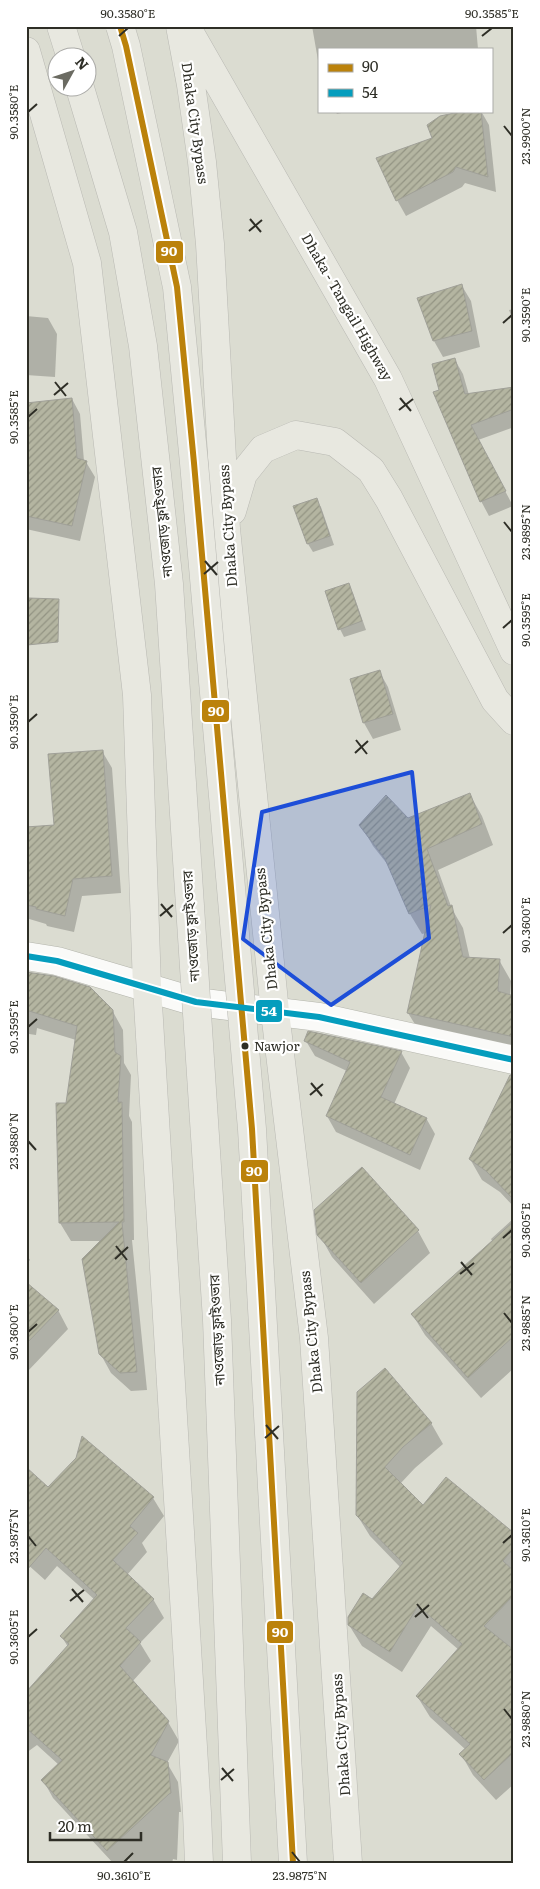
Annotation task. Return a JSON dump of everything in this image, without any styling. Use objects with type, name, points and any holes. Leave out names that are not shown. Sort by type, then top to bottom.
[{"type":"highway","points":[[61,26],[68,48]]},
{"type":"highway","points":[[120,26],[126,46],[176,278],[179,307],[252,1129],[293,1863]]},
{"type":"highway","name":"Dhaka City Bypass","points":[[180,26],[202,162],[210,244],[226,529],[275,1012],[314,1338],[348,1863]]},
{"type":"highway","name":"Dhaka - Tangail Highway","points":[[187,26],[388,379],[514,652]]},
{"type":"highway","points":[[26,51],[87,263],[137,694],[147,988],[197,1813],[198,1863]]},
{"type":"highway","name":"নাওজোড় ফ্লাইওভার","points":[[83,98],[123,232],[143,346],[169,584],[218,1320],[237,1863]]},
{"type":"highway","points":[[226,529],[243,474],[263,449],[296,435],[335,442],[371,470],[389,499],[495,700],[514,721]]},
{"type":"street","points":[[26,956],[58,961],[196,1002],[319,1017],[514,1060]]},
{"type":"highlighted area","points":[[412,772],[429,938],[331,1005],[243,939],[262,812]]},
{"type":"building","points":[[459,112],[481,112],[488,177],[456,167],[453,172],[396,201],[376,158],[432,138],[427,125],[440,116]]},
{"type":"building","points":[[462,284],[472,331],[433,341],[417,298]]},
{"type":"building","points":[[455,358],[465,394],[514,387],[514,409],[471,425],[506,491],[480,502],[433,392],[439,390],[432,364]]},
{"type":"building","points":[[72,398],[77,458],[87,461],[72,526],[26,516],[26,403]]},
{"type":"building","points":[[317,498],[330,536],[307,544],[293,506]]},
{"type":"building","points":[[349,583],[362,621],[338,630],[325,591]]},
{"type":"building","points":[[28,598],[59,599],[58,642],[27,645]]},
{"type":"building","points":[[380,670],[393,714],[363,723],[350,679]]},
{"type":"building","points":[[103,750],[112,876],[73,879],[65,916],[26,905],[26,827],[54,825],[48,754]]},
{"type":"building","points":[[470,793],[482,824],[427,849],[448,906],[452,905],[463,957],[500,959],[498,991],[514,996],[514,1037],[407,1013],[431,905],[409,914],[385,859],[359,825],[386,795],[408,818]]},
{"type":"building","points":[[26,972],[54,976],[90,987],[113,1010],[115,1052],[121,1056],[118,1102],[122,1102],[124,1222],[122,1222],[137,1372],[120,1373],[99,1354],[82,1259],[119,1222],[59,1223],[56,1103],[66,1103],[77,1026],[26,1010]]},
{"type":"building","points":[[308,1031],[402,1051],[381,1097],[427,1118],[410,1155],[326,1116],[350,1062],[304,1041]]},
{"type":"building","points":[[510,1075],[514,1075],[514,1200],[486,1171],[469,1159]]},
{"type":"building","points":[[362,1167],[419,1230],[361,1283],[317,1235],[314,1210]]},
{"type":"building","points":[[514,1221],[514,1336],[468,1378],[411,1314]]},
{"type":"building","points":[[26,1282],[59,1310],[26,1344]]},
{"type":"building","points":[[385,1368],[432,1423],[403,1447],[385,1467],[423,1505],[446,1477],[514,1533],[514,1548],[503,1561],[514,1571],[514,1595],[484,1626],[514,1650],[514,1752],[484,1780],[459,1754],[470,1744],[416,1696],[462,1644],[418,1606],[390,1652],[348,1625],[348,1617],[363,1593],[372,1599],[403,1563],[356,1515],[357,1392]]},
{"type":"building","points":[[82,1436],[154,1497],[130,1526],[138,1533],[113,1560],[154,1599],[126,1628],[141,1642],[120,1666],[169,1721],[151,1755],[168,1762],[171,1793],[107,1851],[41,1780],[62,1760],[26,1728],[26,1692],[69,1644],[60,1636],[97,1595],[46,1548],[26,1571],[26,1467],[48,1487],[76,1458]]},
{"type":"transit line","name":"90","points":[[120,26],[126,46],[177,287],[194,463],[252,1129],[293,1863]]},
{"type":"transit line","name":"54","points":[[26,956],[57,961],[196,1002],[319,1017],[514,1060]]},
{"type":"place","name":"Nawjor","points":[[245,1046]]}]
